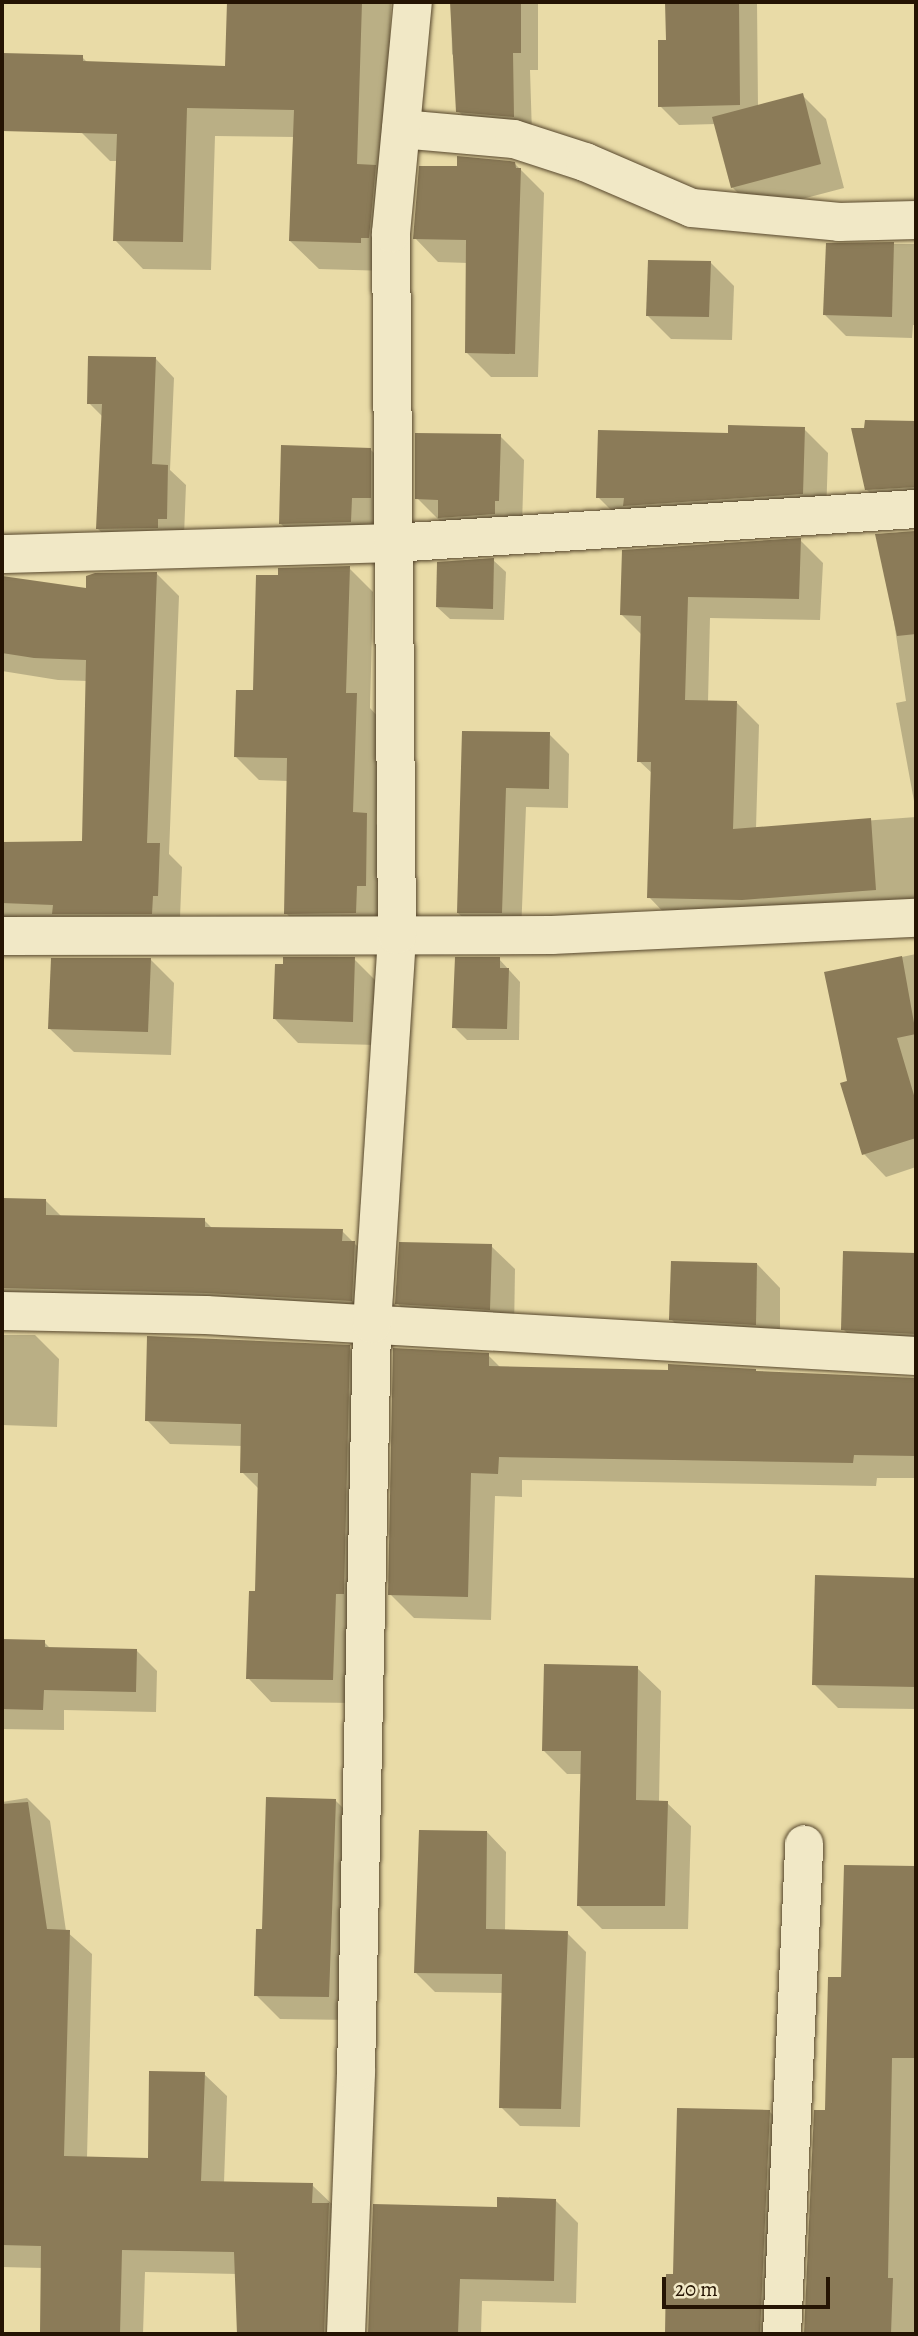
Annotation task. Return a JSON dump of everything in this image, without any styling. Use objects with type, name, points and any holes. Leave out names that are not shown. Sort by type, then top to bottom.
[{"type":"street","points":[[346,2334],[356,2072],[372,1324],[397,935],[390,233],[413,2]]},
{"type":"street","points":[[401,129],[514,139],[585,162],[692,208],[839,222],[916,220]]},
{"type":"street","points":[[2,554],[393,543],[916,509]]},
{"type":"street","points":[[2,936],[552,935],[916,919]]},
{"type":"street","points":[[2,1311],[206,1315],[916,1356]]},
{"type":"street","points":[[782,2334],[804,1844]]},
{"type":"building","points":[[227,2],[362,2],[357,164],[376,165],[369,238],[361,238],[361,243],[289,241],[294,110],[187,108],[183,242],[113,241],[117,134],[2,131],[2,53],[83,55],[83,61],[225,66]]},
{"type":"building","points":[[450,2],[521,2],[521,53],[513,53],[514,117],[456,112]]},
{"type":"building","points":[[665,2],[739,2],[740,105],[658,107],[658,40],[666,40]]},
{"type":"building","points":[[803,93],[821,164],[731,188],[712,117]]},
{"type":"building","points":[[457,156],[510,161],[515,162],[516,168],[521,168],[515,354],[465,353],[466,240],[413,239],[419,166],[457,166]]},
{"type":"building","points":[[894,242],[892,317],[823,315],[826,243]]},
{"type":"building","points":[[648,260],[711,261],[709,317],[646,316]]},
{"type":"building","points":[[88,356],[156,357],[152,464],[168,465],[167,519],[158,519],[158,528],[96,529],[102,404],[87,404]]},
{"type":"building","points":[[865,420],[916,421],[916,487],[865,490],[851,428],[864,428]]},
{"type":"building","points":[[728,425],[805,427],[803,494],[623,506],[624,498],[596,498],[598,430],[728,433]]},
{"type":"building","points":[[415,433],[501,434],[499,501],[495,501],[495,514],[438,518],[438,500],[415,499]]},
{"type":"building","points":[[281,445],[371,448],[371,498],[352,498],[351,522],[279,524]]},
{"type":"building","points":[[916,531],[916,634],[897,636],[875,534]]},
{"type":"building","points":[[801,538],[799,599],[688,597],[685,700],[737,701],[733,829],[871,818],[876,890],[742,900],[647,898],[651,762],[637,762],[641,616],[620,615],[622,550]]},
{"type":"building","points":[[494,558],[493,609],[436,607],[437,562]]},
{"type":"building","points":[[350,566],[346,693],[357,693],[353,812],[367,813],[366,886],[357,886],[356,913],[284,914],[287,758],[234,757],[236,690],[253,690],[256,575],[278,575],[278,568]]},
{"type":"building","points":[[157,572],[147,843],[160,843],[158,896],[153,896],[152,914],[52,914],[53,905],[2,903],[2,842],[82,841],[86,660],[34,658],[2,653],[2,576],[86,588],[86,576],[95,573]]},
{"type":"building","points":[[462,731],[550,732],[549,789],[506,788],[502,913],[457,913]]},
{"type":"building","points":[[902,956],[916,1034],[897,1038],[916,1102],[916,1138],[862,1155],[840,1083],[847,1081],[824,972]]},
{"type":"building","points":[[283,957],[355,957],[353,1022],[273,1019],[275,964],[283,964]]},
{"type":"building","points":[[455,957],[500,957],[500,968],[509,968],[507,1029],[452,1028]]},
{"type":"building","points":[[51,958],[151,958],[148,1032],[48,1029]]},
{"type":"building","points":[[2,1198],[46,1199],[46,1215],[205,1218],[205,1227],[343,1229],[342,1241],[355,1241],[352,1301],[206,1293],[2,1288]]},
{"type":"building","points":[[399,1242],[492,1244],[490,1310],[395,1304]]},
{"type":"building","points":[[843,1251],[916,1253],[916,1334],[841,1330]]},
{"type":"building","points":[[671,1261],[757,1263],[756,1325],[669,1320]]},
{"type":"building","points":[[147,1336],[350,1345],[344,1594],[336,1594],[333,1680],[246,1679],[249,1591],[255,1591],[258,1473],[240,1473],[241,1424],[145,1421]]},
{"type":"building","points":[[393,1348],[489,1353],[489,1366],[668,1370],[668,1364],[916,1378],[916,1456],[854,1455],[853,1463],[499,1457],[498,1474],[471,1473],[468,1597],[388,1595]]},
{"type":"building","points":[[815,1575],[916,1578],[916,1687],[812,1685]]},
{"type":"building","points":[[2,1639],[45,1640],[45,1647],[137,1649],[136,1692],[44,1690],[43,1710],[2,1709]]},
{"type":"building","points":[[544,1664],[638,1666],[636,1800],[668,1801],[665,1906],[577,1906],[581,1751],[542,1751]]},
{"type":"building","points":[[266,1797],[336,1799],[329,1997],[254,1996],[256,1929],[262,1929]]},
{"type":"building","points":[[28,1802],[47,1929],[70,1930],[64,2156],[148,2158],[149,2071],[205,2072],[201,2181],[313,2183],[312,2203],[329,2203],[324,2334],[237,2334],[234,2252],[122,2250],[120,2334],[40,2333],[41,2246],[2,2245],[2,1804]]},
{"type":"building","points":[[419,1830],[487,1831],[486,1929],[568,1931],[561,2109],[499,2108],[502,1974],[414,1973]]},
{"type":"building","points":[[844,1865],[916,1866],[915,2058],[892,2058],[888,2278],[893,2278],[891,2334],[804,2334],[814,2110],[825,2110],[828,1977],[841,1977]]},
{"type":"building","points":[[677,2108],[770,2110],[760,2334],[665,2334],[666,2274],[673,2274]]},
{"type":"building","points":[[497,2197],[556,2199],[554,2281],[460,2279],[458,2334],[368,2334],[373,2204],[497,2207]]}]
